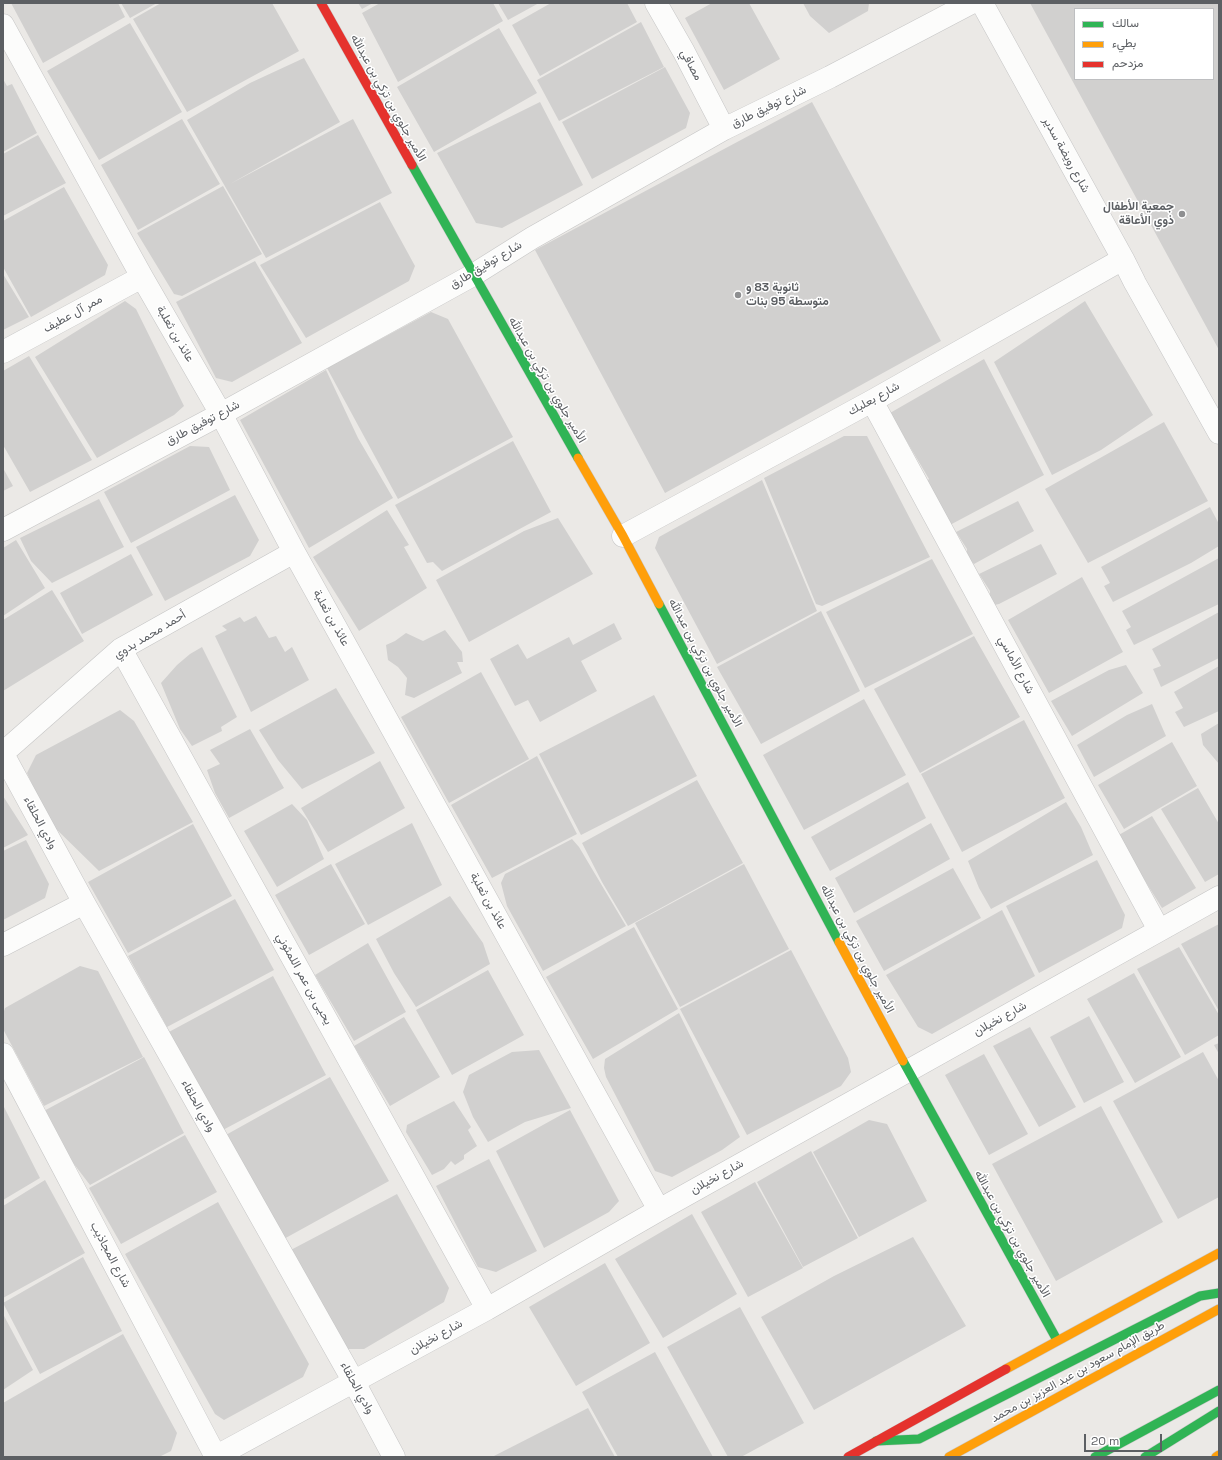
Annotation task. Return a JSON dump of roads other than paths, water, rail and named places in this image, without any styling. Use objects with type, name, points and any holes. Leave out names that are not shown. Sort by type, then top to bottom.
[{"type":"street","name":"الأمير جلوي بن تركي بن عبدالله","points":[[321,3],[473,275],[623,536],[908,1071],[1057,1340]]},
{"type":"street","name":"مصافي","points":[[656,3],[684,52],[724,129]]},
{"type":"street","name":"شارع توفيق طارق","points":[[3,530],[221,414],[473,275],[532,238],[724,129],[830,77],[971,3]]},
{"type":"street","name":"شارع رويضة سدير","points":[[982,3],[1123,259],[1135,284],[1219,433]]},
{"type":"street","name":"عائذ بن ثعلبة","points":[[3,25],[142,276],[221,414],[294,552],[659,1210]]},
{"type":"street","name":"شارع بعلبك","points":[[623,536],[872,401],[1123,259]]},
{"type":"street","name":"ممر آل عطيف","points":[[3,352],[142,276]]},
{"type":"street","name":"شارع الأماسي","points":[[872,401],[1159,930]]},
{"type":"street","name":"أحمد محمد بدوي","points":[[3,754],[121,650],[294,552]]},
{"type":"street","name":"يحيى بن عمر اللمثوني","points":[[121,650],[487,1309]]},
{"type":"street","name":"وادي الحلقاء","points":[[3,754],[84,903],[354,1382],[394,1457]]},
{"type":"street","name":"شارع نخيلان","points":[[216,1457],[487,1309],[659,1210],[1219,897]]},
{"type":"street","points":[[3,945],[84,903]]},
{"type":"street","name":"شارع المجاذيب","points":[[3,1054],[216,1457]]},
{"type":"street","points":[[848,1457],[1057,1340],[1219,1253]]},
{"type":"street","points":[[876,1441],[919,1439],[1200,1296],[1219,1293]]},
{"type":"street","name":"طريق الإمام سعود بن عبد العزيز بن محمد","points":[[949,1457],[1219,1309]]},
{"type":"street","points":[[1095,1457],[1219,1390]]},
{"type":"street","points":[[1145,1457],[1219,1411]]},
{"type":"place","name":"جمعية الأطفال ذوي الأعاقة","points":[[1182,214]]},
{"type":"place","name":"ثانوية 83 و متوسطة 95 بنات","points":[[738,295]]}]
